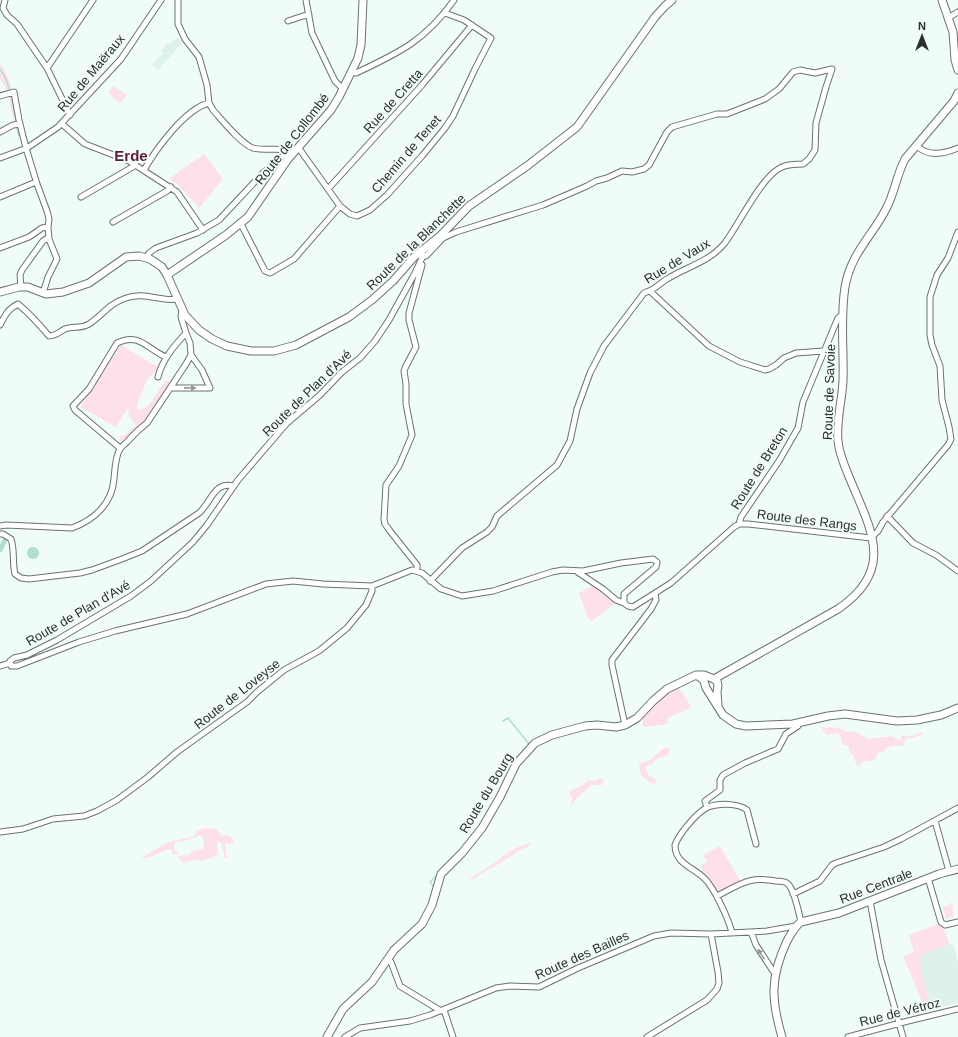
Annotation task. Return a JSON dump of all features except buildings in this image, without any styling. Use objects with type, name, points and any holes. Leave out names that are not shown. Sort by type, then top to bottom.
[{"type":"street","points":[[5,0],[3,8],[7,15],[17,24],[47,68],[70,115]]},
{"type":"street","points":[[47,68],[93,0]]},
{"type":"street","name":"Rue de Maëraux","points":[[0,158],[26,148],[62,124],[121,59],[161,0]]},
{"type":"street","points":[[178,0],[178,24],[185,39],[199,57],[207,85],[209,103],[216,113],[246,144],[254,148],[281,149],[291,153]]},
{"type":"street","points":[[306,0],[312,33],[335,81],[343,89]]},
{"type":"street","name":"Route de Collombé","points":[[167,275],[241,224],[250,214],[291,153],[331,110],[352,72],[362,45],[363,0]]},
{"type":"street","points":[[352,72],[356,73],[401,51],[428,30],[445,13],[454,0]]},
{"type":"street","name":"Route de la Blanchette","points":[[146,258],[157,263],[167,275],[177,299],[189,320],[199,330],[212,339],[227,346],[251,351],[267,352],[301,343],[359,311],[383,291],[469,206],[527,166],[577,127],[655,17],[672,0]]},
{"type":"street","points":[[942,0],[954,37],[958,70]]},
{"type":"street","points":[[948,18],[958,12]]},
{"type":"street","name":"Chemin de Tenet","points":[[340,206],[350,214],[357,216],[370,210],[387,194],[436,140],[453,116],[491,38],[464,20],[445,13]]},
{"type":"street","points":[[288,21],[309,15]]},
{"type":"street","name":"Rue de Cretta","points":[[328,189],[422,85],[472,25]]},
{"type":"street","name":"Rue de Vaux","points":[[421,254],[426,256],[443,238],[456,232],[543,205],[622,171],[632,172],[644,169],[649,165],[667,132],[672,127],[718,114],[727,114],[765,99],[779,89],[792,72],[800,70],[815,73],[832,70],[816,123],[815,150],[809,159],[803,164],[790,164],[772,173],[723,244],[709,257],[666,279],[650,292],[644,293],[604,346],[599,355],[590,373],[579,403],[570,441],[557,465],[497,516],[488,532],[459,551],[430,581]]},
{"type":"street","points":[[0,96],[14,92],[26,148],[49,219],[49,240],[57,259],[48,277],[43,293]]},
{"type":"street","name":"Route de Savoie","points":[[716,683],[733,670],[853,599],[864,586],[872,568],[875,554],[872,537],[845,467],[838,442],[843,376],[843,315],[846,286],[859,250],[887,207],[900,168],[905,159],[954,101],[958,93]]},
{"type":"street","points":[[144,170],[173,128],[193,112],[209,103]]},
{"type":"street","points":[[0,132],[13,125],[20,124]]},
{"type":"street","points":[[62,124],[85,144],[122,157],[136,164],[171,187],[177,192],[203,230]]},
{"type":"street","points":[[916,146],[929,154],[938,154],[958,148]]},
{"type":"street","points":[[241,224],[265,271],[270,273],[294,259],[340,206],[298,147]]},
{"type":"street","points":[[0,292],[21,287],[31,287],[43,293],[52,294],[63,292],[84,285],[128,257],[137,256],[146,258],[149,253],[156,248],[203,230],[222,218],[262,173],[291,153]]},
{"type":"street","points":[[81,196],[136,164]]},
{"type":"street","points":[[0,197],[36,182]]},
{"type":"street","points":[[113,222],[167,191],[171,187]]},
{"type":"street","points":[[0,248],[29,237],[42,228],[48,227]]},
{"type":"street","points":[[872,537],[887,516],[948,445],[951,439],[942,400],[940,366],[931,340],[930,305],[933,284],[948,258],[958,232]]},
{"type":"street","points":[[21,287],[20,275],[22,270],[43,241],[46,239],[49,240]]},
{"type":"street","name":"Route de Plan d'Avé","points":[[417,571],[412,570],[405,572],[372,586],[295,581],[266,584],[187,614],[115,631],[79,642],[17,666],[12,666],[10,663],[12,659],[27,655],[57,640],[135,594],[196,538],[207,525],[233,486],[287,423],[342,372],[360,358],[375,342],[394,312],[421,262],[421,254]]},
{"type":"street","points":[[421,262],[421,269],[409,313],[409,320],[416,346],[404,371],[406,384],[406,404],[412,435],[399,466],[386,485],[384,514],[387,527],[417,564],[417,571],[441,589],[462,596],[492,591],[563,570],[583,571],[621,563],[653,559],[657,562],[656,567],[624,594],[624,603]]},
{"type":"street","points":[[650,292],[709,346],[740,362],[765,370],[773,368],[784,358],[796,352],[824,351]]},
{"type":"street","points":[[0,325],[4,315],[12,307],[18,304],[26,313],[33,317],[49,336],[54,336],[66,329],[82,328],[89,324],[107,308],[127,297],[139,295],[171,300],[177,299]]},
{"type":"street","points":[[0,526],[72,528],[82,525],[95,516],[104,507],[114,482],[115,464],[120,448],[147,423],[191,357],[190,343],[181,317],[182,309]]},
{"type":"street","name":"Route de Breton","points":[[739,524],[741,517],[779,461],[798,428],[803,402],[838,318],[843,315]]},
{"type":"street","points":[[158,377],[166,357],[186,333]]},
{"type":"street","points":[[120,448],[75,410],[73,406],[89,389],[116,343],[131,338],[137,339],[158,354],[166,357]]},
{"type":"street","points":[[171,388],[210,388],[202,370],[191,355]]},
{"type":"street","points":[[0,534],[12,539],[14,554],[13,566],[15,574],[21,578],[29,579],[80,573],[142,551],[200,513],[213,493],[219,487],[226,485],[233,486]]},
{"type":"street","points":[[887,516],[913,543],[936,554],[958,571]]},
{"type":"street","points":[[576,571],[603,589],[616,600],[633,607],[671,583],[739,524]]},
{"type":"street","name":"Route des Rangs","points":[[739,524],[872,537]]},
{"type":"street","name":"Route de Loveyse","points":[[0,832],[23,829],[53,819],[84,816],[102,809],[117,800],[148,777],[177,752],[247,702],[284,670],[319,651],[347,628],[366,605],[372,591],[372,586]]},
{"type":"street","points":[[655,594],[656,600],[652,609],[612,660],[625,726],[639,717],[667,689],[694,676],[702,675],[716,683]]},
{"type":"street","points":[[0,666],[10,663]]},
{"type":"street","points":[[694,676],[700,677],[723,715],[729,720],[740,725],[753,726],[798,723],[828,716],[845,714],[897,721],[917,720],[941,715],[958,708]]},
{"type":"street","points":[[707,687],[708,680],[716,683]]},
{"type":"street","points":[[707,687],[712,692],[716,683]]},
{"type":"street","points":[[716,683],[718,705]]},
{"type":"street","points":[[708,807],[705,801],[720,790],[720,780],[723,775],[778,748],[786,734],[797,726],[798,723]]},
{"type":"street","name":"Route du Bourg","points":[[327,1037],[341,1011],[375,979],[394,950],[422,924],[432,905],[442,872],[462,853],[482,828],[516,764],[534,744],[552,735],[585,726],[625,726]]},
{"type":"street","points":[[732,933],[717,896],[704,878],[682,862],[678,856],[675,848],[677,840],[689,824],[708,807],[735,805],[746,809],[750,817],[756,844]]},
{"type":"street","points":[[793,894],[820,881],[832,865],[884,847],[958,808]]},
{"type":"street","points":[[935,821],[950,871]]},
{"type":"street","name":"Rue Centrale","points":[[794,927],[838,913],[928,878],[958,869]]},
{"type":"street","points":[[717,896],[747,881],[758,878],[786,882],[793,894],[794,927],[781,954],[775,973],[774,994],[782,1037]]},
{"type":"street","points":[[928,878],[941,922],[947,925],[958,922]]},
{"type":"street","points":[[870,901],[881,960],[903,1037]]},
{"type":"street","name":"Route des Bailles","points":[[345,1037],[360,1028],[410,1021],[442,1011],[496,988],[510,986],[536,988],[543,986],[575,969],[654,936],[671,933],[711,934],[751,932],[794,927]]},
{"type":"street","points":[[751,932],[756,945],[775,973]]},
{"type":"street","points":[[647,1037],[707,1000],[717,989],[719,983],[718,972],[711,934]]},
{"type":"street","points":[[388,959],[391,962],[400,986],[442,1011],[453,1037]]},
{"type":"street","name":"Rue de Vétroz","points":[[848,1037],[958,1009]]},
{"type":"shaded area","points":[[177,37],[183,42],[158,70],[152,65],[163,53],[161,51],[168,43],[170,44]]},
{"type":"shaded area","points":[[0,64],[10,83],[17,123],[13,117],[7,94],[5,94],[6,89],[0,78]]},
{"type":"shaded area","points":[[113,86],[127,95],[122,102],[118,102],[108,92]]},
{"type":"shaded area","points":[[204,154],[223,179],[199,208],[170,178]]},
{"type":"shaded area","points":[[121,345],[158,367],[147,380],[138,403],[138,410],[148,406],[164,382],[168,380],[171,383],[144,423],[122,441],[120,440],[120,436],[125,435],[136,425],[129,416],[128,408],[116,427],[80,407]]},
{"type":"shaded area","points":[[31,547],[35,547],[39,553],[35,559],[31,559],[27,555],[27,551]]},
{"type":"shaded area","points":[[594,585],[617,602],[592,621],[588,618],[579,593]]},
{"type":"shaded area","points":[[678,686],[691,707],[672,716],[667,720],[668,724],[646,727],[643,726],[642,716],[659,698]]},
{"type":"shaded area","points":[[822,727],[839,728],[846,731],[856,732],[868,739],[892,736],[901,741],[901,736],[904,735],[912,736],[923,732],[923,734],[905,739],[904,745],[891,746],[885,751],[878,753],[875,760],[861,762],[860,765],[857,766],[853,755],[849,752],[849,747],[842,744],[840,735],[836,733],[827,735]]},
{"type":"shaded area","points":[[664,748],[669,748],[670,752],[667,756],[655,760],[653,764],[645,767],[649,776],[654,778],[656,781],[655,784],[651,783],[641,775],[639,764],[650,760]]},
{"type":"shaded area","points":[[601,778],[604,781],[602,785],[591,785],[576,799],[571,806],[572,797],[569,792],[588,781],[596,781]]},
{"type":"shaded area","points":[[206,828],[216,829],[222,836],[228,835],[234,840],[233,844],[225,843],[227,859],[224,858],[221,842],[218,841],[218,855],[202,861],[196,860],[184,862],[180,860],[178,857],[179,856],[188,855],[193,851],[203,849],[203,837],[200,835],[188,840],[175,842],[174,849],[178,854],[176,855],[172,854],[172,851],[169,849],[143,859],[143,857],[168,842],[192,837],[196,834],[197,830]]},
{"type":"shaded area","points":[[529,843],[531,845],[480,874],[476,878],[470,880],[472,877],[496,862],[507,853]]},
{"type":"shaded area","points":[[720,846],[741,882],[718,893],[700,866],[707,862],[703,855]]},
{"type":"shaded area","points":[[950,902],[954,908],[952,909],[954,916],[946,919],[943,907],[949,905]]},
{"type":"shaded area","points":[[939,924],[944,929],[949,944],[921,955],[922,958],[919,959],[931,1010],[926,1011],[903,956],[914,952],[909,935]]},
{"type":"shaded area","points":[[949,944],[954,945],[958,963],[958,1003],[931,1010],[919,959],[921,955]]},
{"type":"waterway","points":[[0,69],[5,77],[10,91]]},
{"type":"waterway","points":[[11,95],[16,120]]},
{"type":"waterway","points":[[17,128],[19,136]]},
{"type":"waterway","points":[[0,550],[6,538]]},
{"type":"waterway","points":[[503,721],[508,718],[529,744]]},
{"type":"waterway","points":[[435,888],[430,882],[437,875]]},
{"type":"district","name":"Erde","points":[[131,155]]}]
